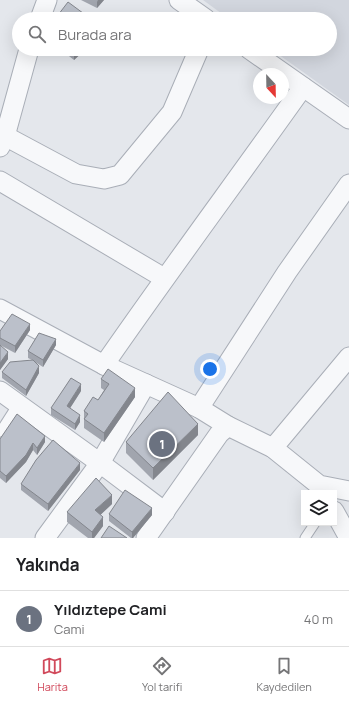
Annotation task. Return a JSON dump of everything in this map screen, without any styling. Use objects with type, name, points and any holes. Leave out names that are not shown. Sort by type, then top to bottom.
[{"type":"street","points":[[43,12],[47,0]]},
{"type":"street","points":[[179,0],[196,12]]},
{"type":"street","points":[[27,56],[3,134],[76,174],[104,179],[120,175],[172,112],[196,56]]},
{"type":"street","points":[[259,56],[349,119]]},
{"type":"street","points":[[104,364],[164,278],[303,87]]},
{"type":"street","points":[[0,181],[164,278]]},
{"type":"street","points":[[199,408],[288,272],[349,184]]},
{"type":"street","points":[[0,309],[104,364],[199,408],[228,426],[273,448],[322,489],[349,491]]},
{"type":"street","points":[[273,448],[349,357]]},
{"type":"street","points":[[46,538],[100,462],[146,384]]},
{"type":"street","points":[[0,391],[100,462],[165,512]]},
{"type":"street","points":[[146,538],[219,434],[228,426]]},
{"type":"street","points":[[337,517],[349,538]]},
{"type":"lane","points":[[0,432],[18,404]]},
{"type":"lane","points":[[305,538],[313,526]]},
{"type":"shaded area","points":[[203,0],[349,0],[349,105],[281,56],[337,56],[337,12],[219,12]]},
{"type":"building","points":[[68,2],[82,12],[60,12]]},
{"type":"building","points":[[12,314],[30,324],[15,346],[0,338],[0,331]]},
{"type":"building","points":[[39,333],[56,339],[43,360],[28,351]]},
{"type":"building","points":[[0,345],[8,352],[0,363]]},
{"type":"building","points":[[33,360],[39,366],[26,390],[2,372],[10,362]]},
{"type":"building","points":[[108,369],[135,388],[104,433],[84,419],[88,414],[84,411],[93,397],[98,400],[109,384],[101,379]]},
{"type":"building","points":[[71,378],[81,384],[67,406],[80,415],[75,424],[51,408]]},
{"type":"building","points":[[168,392],[198,424],[153,468],[126,442]]},
{"type":"building","points":[[17,414],[45,436],[37,448],[33,443],[26,455],[6,476],[0,471],[0,439]]},
{"type":"building","points":[[53,440],[80,463],[48,504],[21,484],[36,460]]},
{"type":"building","points":[[96,478],[112,495],[95,510],[103,517],[92,532],[67,512]]},
{"type":"building","points":[[125,490],[152,508],[132,532],[109,514]]},
{"type":"building","points":[[109,526],[127,538],[101,538]]},
{"type":"place","name":"Yıldıztepe Cami","points":[[162,444]]}]
